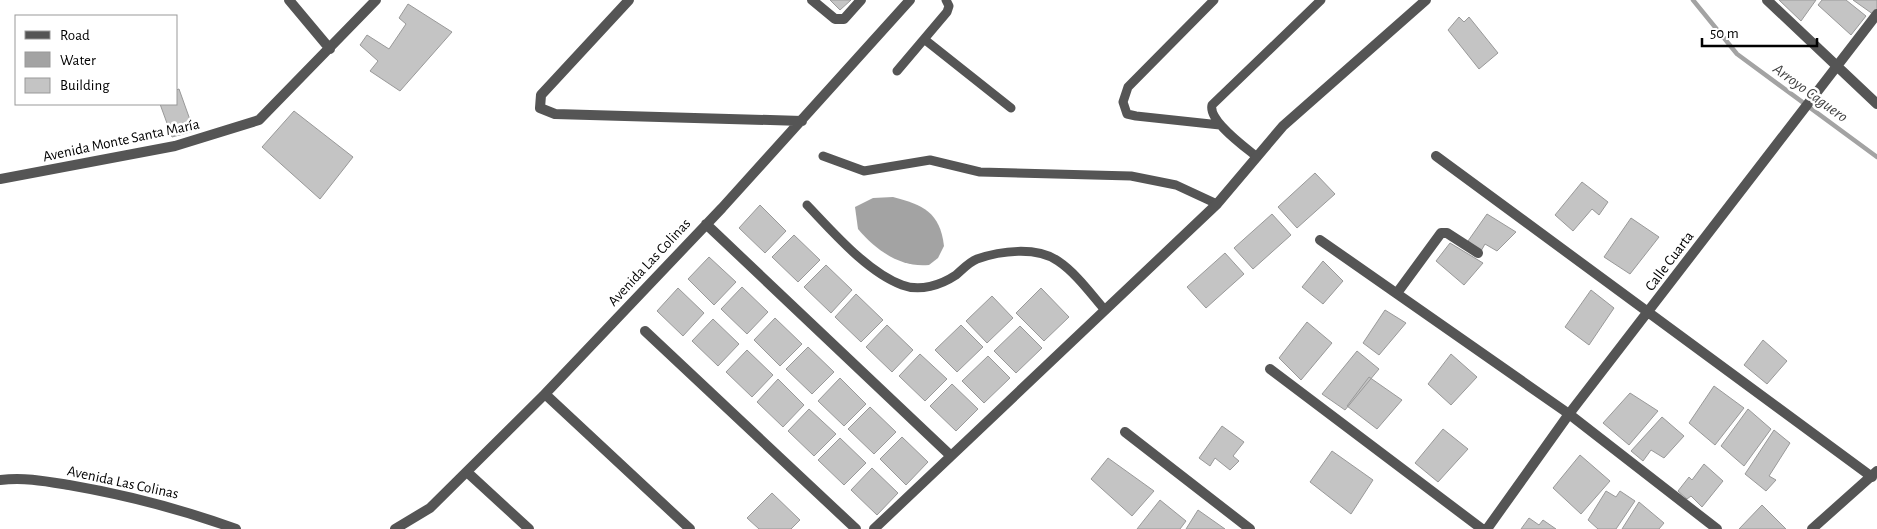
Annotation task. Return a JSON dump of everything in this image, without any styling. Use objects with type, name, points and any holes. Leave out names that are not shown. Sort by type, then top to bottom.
[{"type":"street","points":[[289,0],[330,49]]},
{"type":"street","name":"Avenida Monte Santa María","points":[[0,179],[175,146],[259,120],[376,0]]},
{"type":"street","points":[[629,0],[541,95],[540,108],[555,114],[802,121]]},
{"type":"street","points":[[812,0],[835,19],[844,19],[861,0]]},
{"type":"street","name":"Avenida Las Colinas","points":[[398,528],[430,508],[545,394],[802,121],[910,0]]},
{"type":"street","points":[[874,529],[1217,204],[1283,126],[1426,0]]},
{"type":"street","points":[[1767,0],[1877,104]]},
{"type":"street","name":"Calle Cuarta","points":[[1488,529],[1569,414],[1877,14]]},
{"type":"street","points":[[1436,156],[1648,313],[1874,474],[1812,529]]},
{"type":"street","points":[[706,224],[951,456]]},
{"type":"street","points":[[1397,293],[1441,233],[1447,233],[1478,253]]},
{"type":"street","points":[[1320,240],[1569,414],[1717,529]]},
{"type":"street","points":[[645,331],[856,529]]},
{"type":"street","points":[[1270,369],[1482,529]]},
{"type":"street","points":[[545,394],[690,529]]},
{"type":"street","points":[[1125,432],[1250,529]]},
{"type":"street","points":[[467,472],[529,529]]},
{"type":"street","name":"Avenida Las Colinas","points":[[0,480],[20,477],[92,489],[182,509],[236,529]]},
{"type":"lane","points":[[897,72],[947,12],[949,6],[946,0]]},
{"type":"lane","points":[[1214,0],[1128,87],[1124,102],[1127,114],[1220,125]]},
{"type":"lane","points":[[1257,157],[1220,125],[1213,114],[1212,105],[1321,0]]},
{"type":"lane","points":[[924,39],[1011,108]]},
{"type":"lane","points":[[824,156],[864,171],[930,160],[980,172],[1131,176],[1176,185],[1217,204]]},
{"type":"lane","points":[[807,205],[849,249],[902,286],[918,288],[936,286],[976,260],[1027,251],[1058,260],[1105,310]]},
{"type":"water","points":[[893,197],[921,207],[939,225],[944,246],[938,258],[929,265],[908,264],[889,256],[858,229],[855,207],[873,198]]},
{"type":"building","points":[[830,0],[851,0],[840,10]]},
{"type":"building","points":[[1779,0],[1816,0],[1801,21]]},
{"type":"building","points":[[1822,0],[1846,0],[1866,16],[1851,35],[1818,5]]},
{"type":"building","points":[[1853,0],[1877,0],[1877,17]]},
{"type":"building","points":[[408,4],[452,32],[400,91],[370,71],[378,61],[360,45],[367,35],[389,49],[406,24],[399,18]]},
{"type":"building","points":[[1459,17],[1464,22],[1469,17],[1498,53],[1479,69],[1448,30]]},
{"type":"building","points":[[178,89],[194,131],[172,137],[160,105],[178,105]]},
{"type":"building","points":[[294,111],[353,157],[320,199],[262,147]]},
{"type":"building","points":[[1315,173],[1335,194],[1297,228],[1278,207]]},
{"type":"building","points":[[1582,182],[1608,202],[1599,215],[1592,209],[1573,231],[1555,215]]},
{"type":"building","points":[[760,205],[786,231],[765,253],[739,228]]},
{"type":"building","points":[[1272,214],[1291,235],[1253,269],[1234,248]]},
{"type":"building","points":[[1487,214],[1516,232],[1497,251],[1485,244],[1481,251],[1468,241]]},
{"type":"building","points":[[1631,218],[1659,237],[1630,274],[1604,257]]},
{"type":"building","points":[[794,235],[820,260],[798,282],[772,257]]},
{"type":"building","points":[[1450,243],[1483,263],[1464,285],[1436,261]]},
{"type":"building","points":[[1225,253],[1244,274],[1206,308],[1187,287]]},
{"type":"building","points":[[709,257],[736,282],[714,305],[688,279]]},
{"type":"building","points":[[1323,261],[1343,281],[1323,304],[1302,287]]},
{"type":"building","points":[[826,265],[852,290],[831,313],[804,287]]},
{"type":"building","points":[[742,287],[768,312],[747,334],[721,309]]},
{"type":"building","points":[[678,288],[704,313],[683,336],[657,311]]},
{"type":"building","points":[[1041,288],[1069,317],[1044,341],[1016,313]]},
{"type":"building","points":[[1591,290],[1614,308],[1589,345],[1565,327]]},
{"type":"building","points":[[856,294],[883,320],[861,342],[835,317]]},
{"type":"building","points":[[992,296],[1013,318],[987,343],[966,321]]},
{"type":"building","points":[[1385,310],[1406,323],[1379,355],[1363,343]]},
{"type":"building","points":[[775,318],[802,344],[780,366],[754,340]]},
{"type":"building","points":[[713,319],[739,344],[718,366],[692,341]]},
{"type":"building","points":[[1307,322],[1332,343],[1301,380],[1279,358]]},
{"type":"building","points":[[887,325],[913,350],[892,372],[866,347]]},
{"type":"building","points":[[961,325],[983,347],[957,372],[935,350]]},
{"type":"building","points":[[1020,326],[1042,348],[1016,373],[994,351]]},
{"type":"building","points":[[1763,340],[1787,361],[1767,384],[1744,365]]},
{"type":"building","points":[[808,347],[834,372],[812,394],[786,369]]},
{"type":"building","points":[[747,350],[773,375],[752,397],[726,372]]},
{"type":"building","points":[[1357,351],[1379,369],[1345,410],[1322,394]]},
{"type":"building","points":[[920,354],[947,379],[925,401],[899,376]]},
{"type":"building","points":[[1451,354],[1477,377],[1451,405],[1428,384]]},
{"type":"building","points":[[988,356],[1010,378],[984,403],[962,381]]},
{"type":"building","points":[[1369,377],[1402,400],[1377,429],[1347,406]]},
{"type":"building","points":[[840,378],[866,404],[844,426],[818,401]]},
{"type":"building","points":[[778,379],[804,405],[783,427],[757,402]]},
{"type":"building","points":[[952,384],[978,409],[956,431],[930,406]]},
{"type":"building","points":[[1714,386],[1744,408],[1715,445],[1689,423]]},
{"type":"building","points":[[1630,393],[1658,411],[1629,445],[1603,423]]},
{"type":"building","points":[[870,407],[896,432],[874,454],[848,429]]},
{"type":"building","points":[[809,409],[836,434],[814,456],[788,431]]},
{"type":"building","points":[[1748,409],[1771,429],[1744,466],[1721,446]]},
{"type":"building","points":[[1662,417],[1684,436],[1664,458],[1651,450],[1643,461],[1631,451]]},
{"type":"building","points":[[1222,426],[1244,442],[1233,456],[1239,461],[1230,470],[1215,458],[1210,466],[1199,458]]},
{"type":"building","points":[[1443,429],[1468,449],[1438,482],[1415,463]]},
{"type":"building","points":[[1774,430],[1790,443],[1769,476],[1776,480],[1766,491],[1745,474]]},
{"type":"building","points":[[902,437],[928,462],[906,485],[880,459]]},
{"type":"building","points":[[840,438],[866,463],[844,485],[818,460]]},
{"type":"building","points":[[1332,451],[1373,480],[1351,514],[1310,482]]},
{"type":"building","points":[[1580,455],[1610,481],[1581,514],[1553,488]]},
{"type":"building","points":[[1108,458],[1154,491],[1132,516],[1091,479]]},
{"type":"building","points":[[1704,464],[1723,481],[1702,507],[1691,496],[1687,499],[1678,491],[1689,477],[1692,480]]},
{"type":"building","points":[[872,468],[898,493],[877,515],[851,490]]},
{"type":"building","points":[[1606,491],[1616,497],[1620,491],[1635,501],[1616,529],[1598,529],[1588,520]]},
{"type":"building","points":[[772,493],[800,520],[791,529],[759,529],[747,518]]},
{"type":"building","points":[[1160,500],[1186,521],[1180,529],[1137,529]]},
{"type":"building","points":[[1639,502],[1664,523],[1659,529],[1622,529]]},
{"type":"building","points":[[1762,505],[1786,529],[1739,529]]},
{"type":"building","points":[[1198,510],[1225,529],[1186,529]]},
{"type":"building","points":[[1529,518],[1539,525],[1543,520],[1556,529],[1521,529]]},
{"type":"waterway","name":"Arroyo Caguero","points":[[1693,0],[1737,54],[1877,157]]}]
